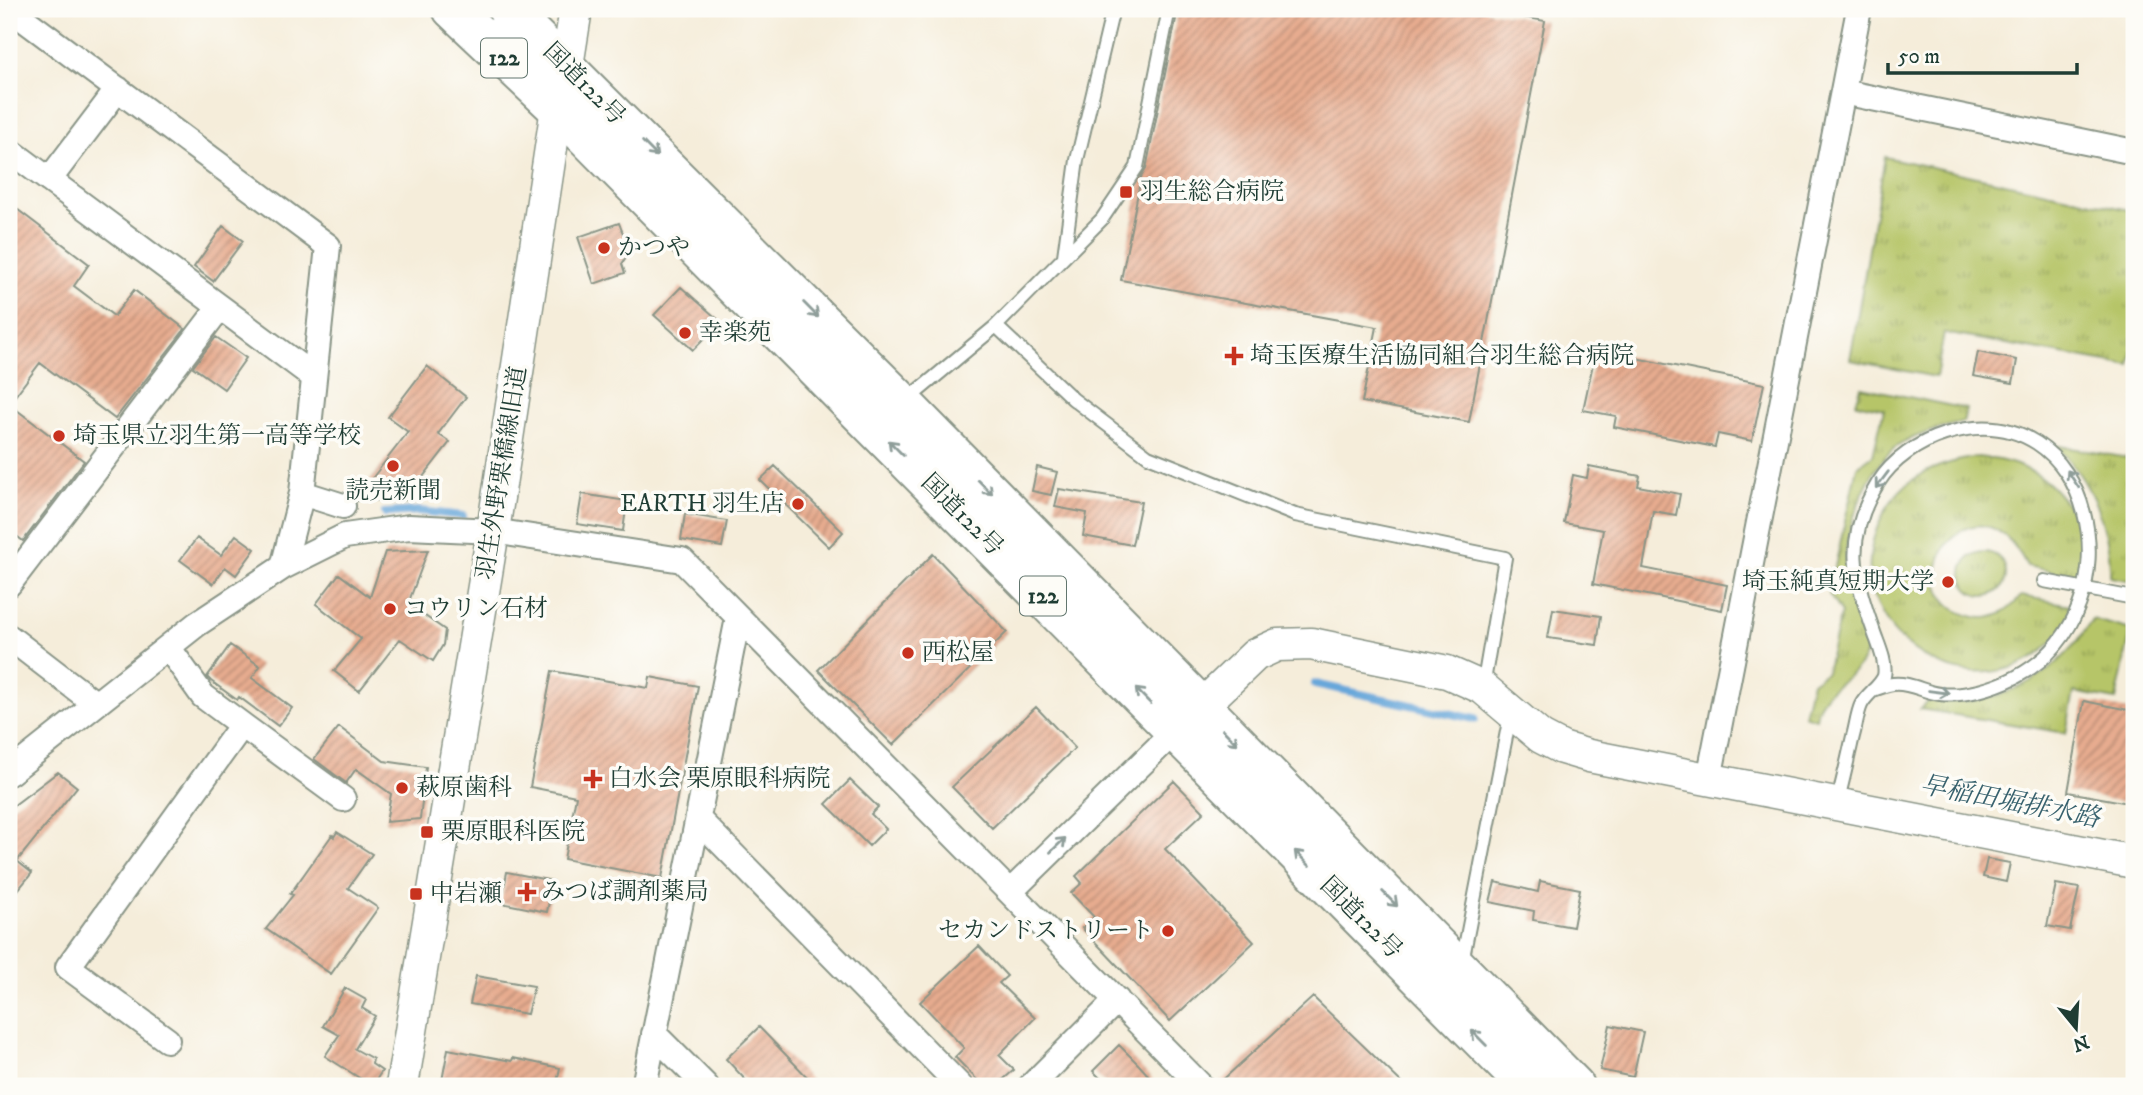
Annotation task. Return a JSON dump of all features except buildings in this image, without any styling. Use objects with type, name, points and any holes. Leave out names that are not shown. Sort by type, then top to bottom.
[{"type":"highway","name":"国道122号","points":[[452,9],[1188,718],[1460,970],[1575,1086]]},
{"type":"highway","name":"国道122号","points":[[507,9],[903,403],[1527,1086]]},
{"type":"street","points":[[9,9],[328,246],[302,493],[283,567]]},
{"type":"street","name":"羽生外野栗橋線旧道","points":[[402,1086],[493,531],[557,108],[576,9]]},
{"type":"street","points":[[1709,779],[1858,9]]},
{"type":"street","points":[[49,180],[118,89]]},
{"type":"street","points":[[1843,92],[2134,152]]},
{"type":"street","points":[[9,149],[314,377]]},
{"type":"street","points":[[9,584],[220,307]]},
{"type":"street","points":[[302,493],[343,506]]},
{"type":"street","points":[[9,773],[197,624],[283,567],[345,536],[409,527],[493,531],[681,560],[1201,1086]]},
{"type":"street","points":[[644,1086],[738,618]]},
{"type":"street","points":[[9,637],[96,704]]},
{"type":"street","points":[[1010,892],[1255,655],[1277,645],[1311,644],[1447,672],[1483,688],[1541,737],[1562,748],[1589,756],[2134,862]]},
{"type":"street","points":[[167,647],[203,696],[343,799]]},
{"type":"street","points":[[167,1040],[68,967],[242,725]]},
{"type":"street","points":[[698,818],[960,1086]]},
{"type":"street","points":[[1031,1086],[1117,1000]]},
{"type":"street","points":[[654,1034],[706,1086]]},
{"type":"lane","points":[[1064,256],[1077,160],[1112,9]]},
{"type":"lane","points":[[903,403],[996,327],[1102,219],[1137,167],[1169,9]]},
{"type":"lane","points":[[996,327],[1073,399],[1148,456],[1295,515],[1505,558],[1483,688]]},
{"type":"lane","points":[[1837,804],[1861,704],[1884,677],[1884,666],[1860,589],[1854,556],[1857,531],[1879,481],[1904,455],[1931,439],[1961,429],[1992,427],[2021,435],[2042,446],[2060,460],[2080,490],[2090,512],[2095,543],[2094,573],[2090,591],[2074,629],[2058,648],[2035,667],[2016,677],[1966,694],[1940,694],[1894,684],[1873,690]]},
{"type":"lane","points":[[2044,581],[2134,598]]},
{"type":"lane","points":[[1460,970],[1511,712]]},
{"type":"green space","points":[[1885,157],[2134,211],[2134,343],[2130,366],[1944,333],[1936,377],[1850,360]]},
{"type":"green space","points":[[1861,387],[1966,409],[1963,422],[1924,433],[1896,447],[1870,479],[1855,513],[1846,550],[1845,567],[1849,590],[1866,634],[1867,648],[1857,669],[1825,697],[1819,706],[1816,719],[1804,715],[1812,682],[1826,672],[1841,613],[1829,594],[1857,467],[1873,455],[1884,409],[1856,403]]},
{"type":"green space","points":[[2053,445],[2134,459],[2134,581],[2110,577],[2107,541],[2096,505],[2077,471]]},
{"type":"green space","points":[[1978,457],[2014,464],[2047,483],[2057,492],[2072,514],[2082,538],[2084,551],[2081,578],[2027,566],[2005,536],[1983,526],[1963,530],[1947,544],[1938,564],[1938,586],[1950,605],[1982,618],[2001,614],[2021,596],[2076,606],[2063,629],[2031,659],[1994,672],[1957,669],[1922,655],[1893,630],[1875,597],[1870,558],[1883,515],[1900,491],[1922,474],[1935,468]]},
{"type":"green space","points":[[1984,552],[1999,559],[2006,574],[1999,589],[1984,596],[1969,589],[1962,574],[1969,559]]},
{"type":"green space","points":[[2092,619],[2131,630],[2116,700],[2074,692],[2066,733],[1920,709],[1928,701],[1977,700],[2023,685],[2062,658]]},
{"type":"waterway","name":"早稲田堀排水路","points":[[385,513],[419,511],[463,516]]},
{"type":"waterway","name":"早稲田堀排水路","points":[[1315,684],[1475,719]]},
{"type":"place","name":"羽生総合病院","points":[[1126,192]]},
{"type":"place","name":"かつや","points":[[604,248]]},
{"type":"place","name":"幸楽苑","points":[[685,333]]},
{"type":"place","name":"埼玉医療生活協同組合羽生総合病院","points":[[1234,356]]},
{"type":"place","name":"埼玉県立羽生第一高等学校","points":[[59,436]]},
{"type":"place","name":"読売新聞","points":[[393,466]]},
{"type":"place","name":"EARTH 羽生店","points":[[798,504]]},
{"type":"place","name":"埼玉純真短期大学","points":[[1948,582]]},
{"type":"place","name":"コウリン石材","points":[[390,609]]},
{"type":"place","name":"西松屋","points":[[908,653]]},
{"type":"place","name":"白水会 栗原眼科病院","points":[[593,779]]},
{"type":"place","name":"萩原歯科","points":[[402,788]]},
{"type":"place","name":"栗原眼科医院","points":[[427,832]]},
{"type":"place","name":"みつば調剤薬局","points":[[527,892]]},
{"type":"place","name":"中岩瀬","points":[[416,894]]},
{"type":"place","name":"セカンドストリート","points":[[1168,931]]}]
